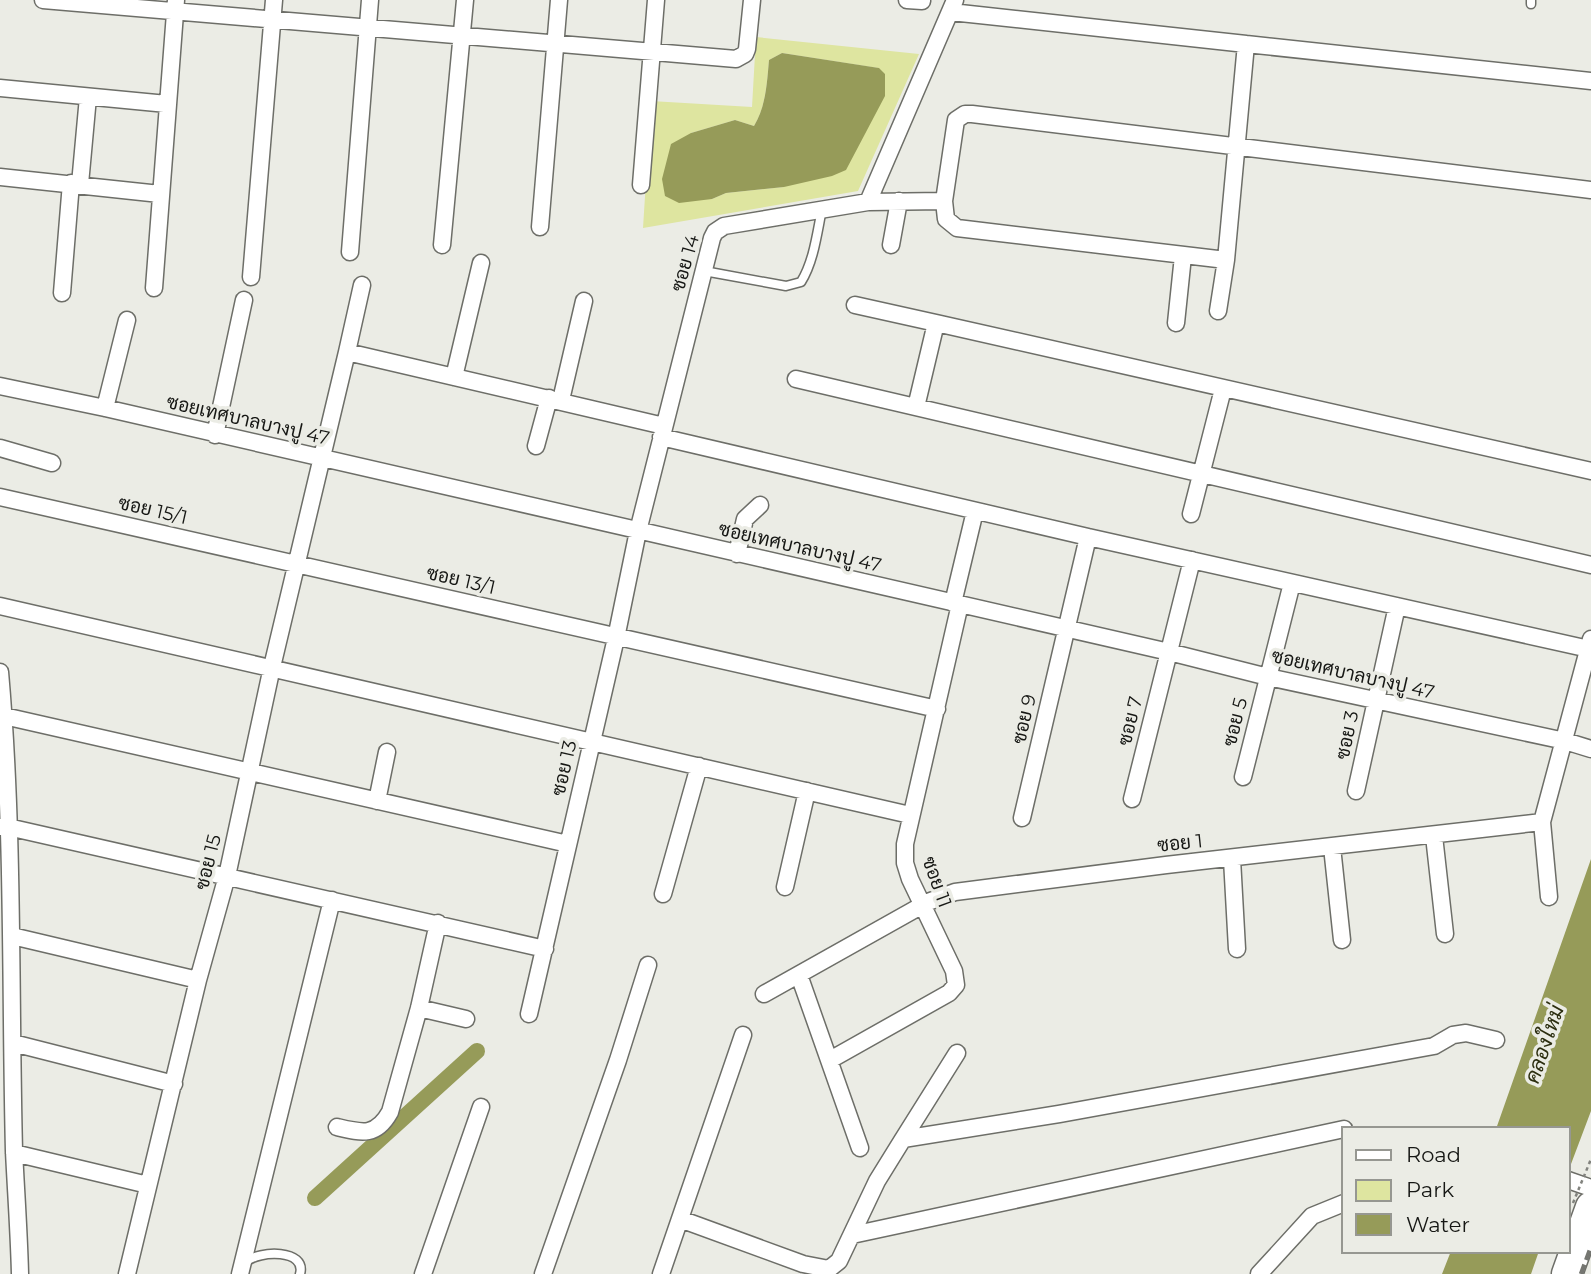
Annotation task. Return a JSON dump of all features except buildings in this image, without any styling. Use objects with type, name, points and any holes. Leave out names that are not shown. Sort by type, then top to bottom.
[{"type":"highway","points":[[1567,1274],[1582,1205]]},
{"type":"street","points":[[43,0],[176,6],[273,20],[736,59],[747,49],[752,0]]},
{"type":"street","points":[[251,278],[274,0]]},
{"type":"street","points":[[350,251],[370,0]]},
{"type":"street","points":[[442,245],[465,0]]},
{"type":"street","points":[[540,227],[559,0]]},
{"type":"street","points":[[641,186],[656,0]]},
{"type":"street","points":[[154,288],[176,6]]},
{"type":"street","points":[[867,202],[953,6],[1247,44],[1591,81]]},
{"type":"street","points":[[1219,311],[1247,44]]},
{"type":"street","points":[[0,88],[167,104]]},
{"type":"street","points":[[62,293],[88,96]]},
{"type":"street","points":[[1226,260],[957,228],[946,219],[944,201],[956,120],[965,114],[1591,190]]},
{"type":"street","points":[[0,177],[160,194]]},
{"type":"street","points":[[891,245],[899,201]]},
{"type":"street","name":"ซอย 14","points":[[638,531],[703,271],[712,238],[719,228],[867,202],[944,201]]},
{"type":"street","points":[[1176,323],[1183,256]]},
{"type":"street","points":[[454,377],[481,263]]},
{"type":"street","name":"ซอย 15","points":[[127,1274],[198,981],[227,876],[272,667],[362,285]]},
{"type":"street","points":[[215,435],[244,300]]},
{"type":"street","points":[[536,446],[555,399],[584,301]]},
{"type":"street","points":[[855,305],[1591,471]]},
{"type":"street","points":[[105,408],[127,320]]},
{"type":"street","points":[[916,407],[936,323]]},
{"type":"street","points":[[347,352],[555,399],[663,431],[975,511],[1397,606],[1590,644],[1542,822],[1549,897]]},
{"type":"street","points":[[796,379],[1591,565]]},
{"type":"street","name":"ซอยเทศบาลบางปู 47","points":[[0,386],[1591,749]]},
{"type":"street","points":[[1191,514],[1223,389]]},
{"type":"street","points":[[0,448],[52,463]]},
{"type":"street","name":"ซอย 15/1","points":[[0,497],[297,564]]},
{"type":"street","points":[[737,554],[746,519],[760,505]]},
{"type":"street","name":"ซอย 11","points":[[830,1060],[949,993],[956,985],[954,971],[921,906],[905,863],[905,845],[937,709],[975,511]]},
{"type":"street","name":"ซอย 13","points":[[529,1014],[638,531]]},
{"type":"street","name":"ซอย 9","points":[[1022,818],[1088,537]]},
{"type":"street","name":"ซอย 7","points":[[1132,799],[1192,561]]},
{"type":"street","name":"ซอย 13/1","points":[[297,564],[937,709]]},
{"type":"street","name":"ซอย 5","points":[[1243,777],[1292,583]]},
{"type":"street","points":[[0,606],[910,815]]},
{"type":"street","name":"ซอย 3","points":[[1356,791],[1397,606]]},
{"type":"street","points":[[0,672],[4,716],[4,827],[12,936],[15,1153],[20,1274]]},
{"type":"street","points":[[4,716],[568,844]]},
{"type":"street","points":[[377,801],[387,752]]},
{"type":"street","points":[[663,894],[699,766]]},
{"type":"street","points":[[785,887],[807,791]]},
{"type":"street","name":"ซอย 1","points":[[764,994],[921,906],[940,896],[956,892],[1542,822]]},
{"type":"street","points":[[4,827],[545,949]]},
{"type":"street","points":[[1434,836],[1445,934]]},
{"type":"street","points":[[1332,848],[1342,940]]},
{"type":"street","points":[[1231,859],[1237,949]]},
{"type":"street","points":[[241,1270],[332,900]]},
{"type":"street","points":[[337,1127],[364,1133],[384,1123],[397,1091],[438,923]]},
{"type":"street","points":[[12,936],[198,981]]},
{"type":"street","points":[[543,1274],[618,1060],[648,965]]},
{"type":"street","points":[[799,975],[860,1147]]},
{"type":"street","points":[[419,1008],[466,1019]]},
{"type":"street","points":[[903,1139],[1059,1114],[1434,1046],[1454,1035],[1466,1033],[1496,1040]]},
{"type":"street","points":[[661,1274],[743,1035]]},
{"type":"street","points":[[13,1043],[174,1084]]},
{"type":"street","points":[[680,1219],[822,1269],[829,1269],[839,1261],[877,1181],[957,1053]]},
{"type":"street","points":[[423,1274],[481,1107]]},
{"type":"street","points":[[852,1235],[1342,1130]]},
{"type":"street","points":[[15,1153],[148,1185]]},
{"type":"street","points":[[1570,1180],[1591,1188]]},
{"type":"street","points":[[1259,1274],[1312,1216],[1342,1204]]},
{"type":"lane","points":[[703,271],[786,286],[801,282],[815,246],[822,209]]},
{"type":"lane","points":[[241,1270],[260,1253],[271,1253],[293,1257],[299,1261],[302,1268],[300,1274]]},
{"type":"path","points":[[1582,1205],[1591,1159]]},
{"type":"green space","points":[[756,37],[919,54],[858,191],[643,228],[651,101],[752,107]],"holes":[[[782,53],[878,68],[784,187],[726,193],[712,199],[691,133],[735,120],[754,126],[767,86],[769,60]]]},
{"type":"water","points":[[782,53],[879,68],[885,74],[885,96],[846,170],[784,187],[726,193],[712,199],[679,203],[665,196],[662,179],[671,144],[691,133],[735,120],[754,126],[767,86],[769,60]]},
{"type":"water","name":"คลองใหม่","points":[[1591,859],[1591,1111],[1570,1167],[1570,1127],[1497,1127]]},
{"type":"water","points":[[1450,1253],[1538,1253],[1531,1274],[1442,1274]]},
{"type":"waterway","points":[[315,1198],[477,1051]]},
{"type":"railway","points":[[1581,1274],[1591,1247]]}]
